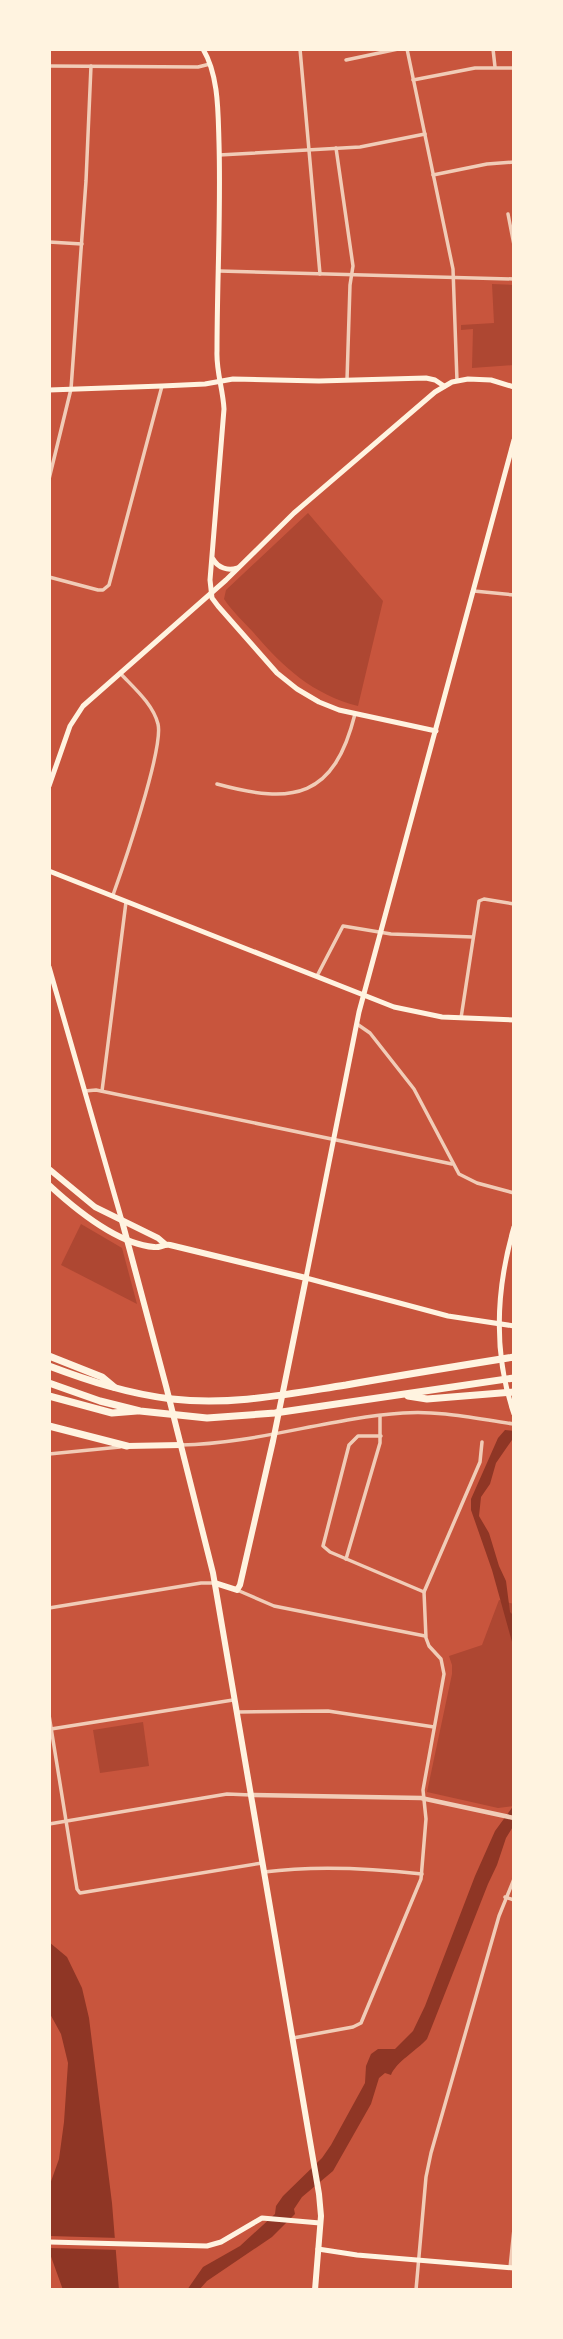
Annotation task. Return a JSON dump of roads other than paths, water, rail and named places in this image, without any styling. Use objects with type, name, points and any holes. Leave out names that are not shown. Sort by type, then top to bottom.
[{"type":"highway","points":[[49,1356],[102,1377],[117,1390]]},
{"type":"highway","points":[[49,1366],[117,1390],[159,1398],[209,1402],[255,1399],[514,1357]]},
{"type":"highway","points":[[49,1383],[100,1401],[163,1415],[223,1418],[514,1378]]},
{"type":"highway","points":[[400,1394],[427,1399],[514,1392]]},
{"type":"highway","points":[[49,1396],[112,1413],[140,1410]]},
{"type":"highway","points":[[49,1426],[127,1446]]},
{"type":"main road","points":[[203,49],[210,64],[216,106],[221,222],[216,362],[223,391],[223,421],[211,593],[218,606],[285,680],[319,702],[355,714],[436,731]]},
{"type":"main road","points":[[49,390],[162,386],[242,379],[429,378],[444,386]]},
{"type":"main road","points":[[49,786],[75,716],[88,701],[211,593],[294,513],[444,386],[457,381],[485,379],[514,387]]},
{"type":"main road","points":[[215,1583],[237,1590],[241,1581],[286,1380],[357,1024],[514,440]]},
{"type":"main road","points":[[212,554],[214,561],[221,567],[231,569],[240,566]]},
{"type":"main road","points":[[49,871],[250,949],[364,997],[420,1014],[514,1020]]},
{"type":"main road","points":[[49,967],[127,1239],[215,1583],[318,2185],[320,2223],[315,2290]]},
{"type":"main road","points":[[49,1169],[89,1203],[165,1244],[448,1315],[514,1326]]},
{"type":"main road","points":[[49,1185],[90,1219],[127,1239],[154,1247],[165,1244]]},
{"type":"main road","points":[[514,1227],[501,1289],[499,1325],[502,1361],[514,1414]]},
{"type":"main road","points":[[127,1446],[181,1445]]},
{"type":"main road","points":[[49,2242],[211,2245],[225,2240],[257,2219],[320,2223]]},
{"type":"main road","points":[[318,2249],[512,2268]]},
{"type":"street","points":[[300,49],[320,274]]},
{"type":"street","points":[[346,60],[398,49]]},
{"type":"street","points":[[407,49],[454,277],[457,381]]},
{"type":"street","points":[[493,49],[495,67]]},
{"type":"street","points":[[49,66],[198,67],[210,64]]},
{"type":"street","points":[[49,479],[71,389],[91,66]]},
{"type":"street","points":[[413,80],[475,68],[514,68]]},
{"type":"street","points":[[219,155],[336,149],[425,134]]},
{"type":"street","points":[[336,149],[353,264],[347,380]]},
{"type":"street","points":[[433,175],[514,162]]},
{"type":"street","points":[[508,214],[514,245]]},
{"type":"street","points":[[49,242],[82,244]]},
{"type":"street","points":[[219,271],[514,279]]},
{"type":"street","points":[[49,577],[97,590],[108,587],[162,386]]},
{"type":"street","points":[[474,591],[514,595]]},
{"type":"street","points":[[113,896],[160,736],[154,714],[120,673]]},
{"type":"street","points":[[217,784],[267,795],[292,793],[311,786],[325,776],[338,760],[355,714]]},
{"type":"street","points":[[461,1018],[480,900],[514,904]]},
{"type":"street","points":[[102,1091],[126,901]]},
{"type":"street","points":[[317,978],[342,927],[382,933],[473,937]]},
{"type":"street","points":[[357,1024],[370,1033],[414,1089],[456,1171],[466,1179],[514,1193]]},
{"type":"street","points":[[85,1091],[102,1091],[452,1164]]},
{"type":"street","points":[[181,1445],[239,1441],[380,1416],[425,1413],[514,1424]]},
{"type":"street","points":[[346,1559],[381,1436],[380,1416]]},
{"type":"street","points":[[381,1436],[358,1436],[349,1445],[323,1546],[326,1550],[424,1592]]},
{"type":"street","points":[[293,2038],[361,2023],[422,1874],[426,1819],[423,1790],[444,1671],[441,1659],[429,1646],[425,1636],[424,1592],[480,1462],[482,1442]]},
{"type":"street","points":[[49,1454],[127,1446]]},
{"type":"street","points":[[49,1608],[215,1583]]},
{"type":"street","points":[[237,1590],[274,1606],[425,1636]]},
{"type":"street","points":[[51,1729],[235,1700]]},
{"type":"street","points":[[237,1712],[328,1712],[434,1727]]},
{"type":"street","points":[[49,1715],[77,1889],[80,1893],[262,1863]]},
{"type":"street","points":[[49,1824],[232,1794],[424,1798],[514,1818]]},
{"type":"street","points":[[264,1872],[344,1868],[422,1874]]},
{"type":"street","points":[[416,2290],[430,2152],[505,1898],[514,1879]]},
{"type":"street","points":[[505,1898],[514,1900]]},
{"type":"street","points":[[512,2268],[514,2229]]}]
